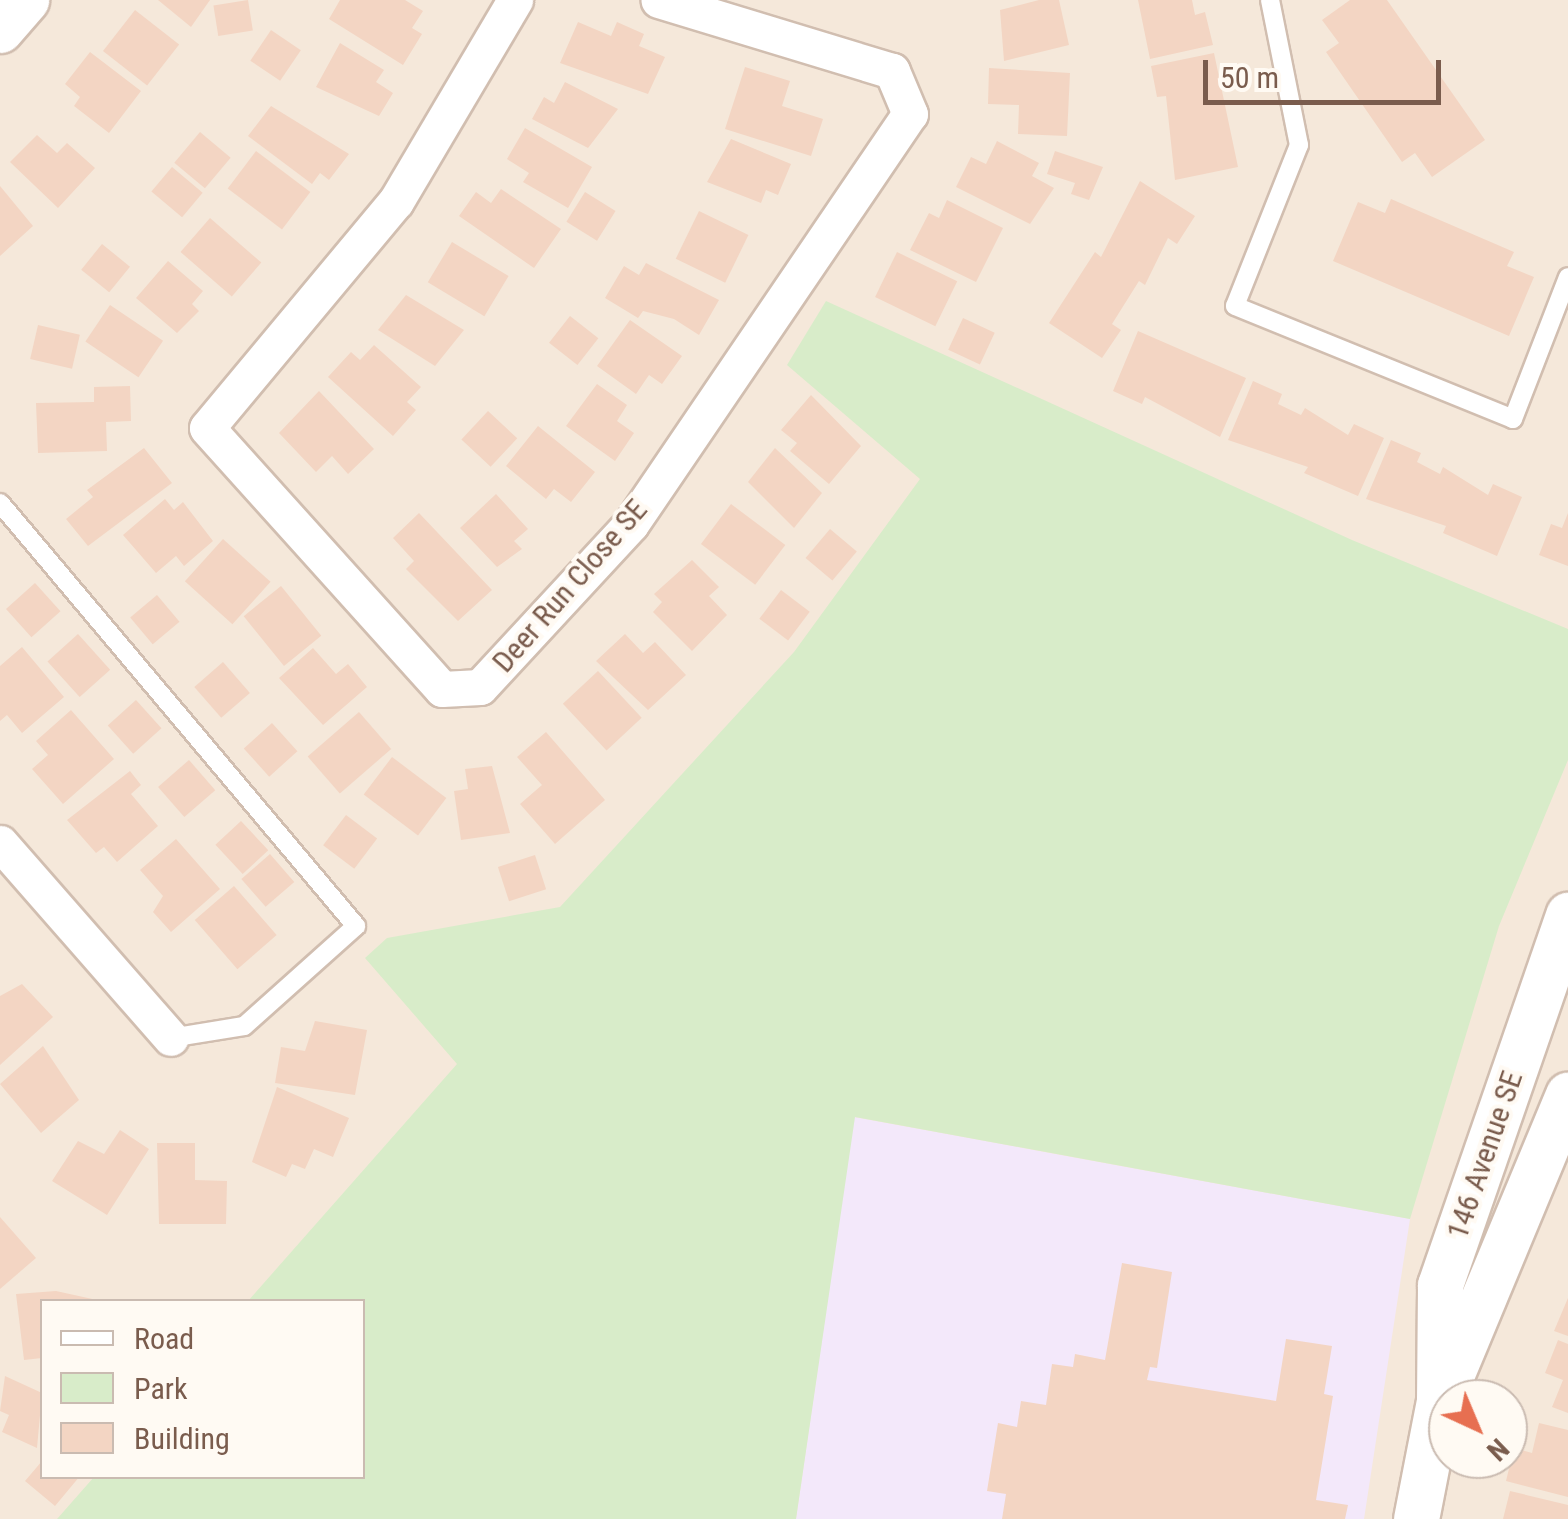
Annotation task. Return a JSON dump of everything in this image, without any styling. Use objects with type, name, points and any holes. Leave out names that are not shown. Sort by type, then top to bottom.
[{"type":"street","points":[[0,30],[26,0]]},
{"type":"street","name":"Deer Run Close SE","points":[[516,0],[396,201],[207,428],[442,689],[480,687],[631,524],[910,114],[892,72],[658,0]]},
{"type":"street","points":[[0,842],[170,1038]]},
{"type":"street","name":"146 Avenue SE","points":[[1439,1379],[1440,1285],[1565,932]]},
{"type":"street","name":"146 Avenue SE","points":[[1450,1379],[1488,1300],[1568,1094]]},
{"type":"street","name":"146 Avenue SE","points":[[1416,1519],[1428,1457]]},
{"type":"lane","points":[[1270,0],[1299,145],[1235,306],[1513,419],[1568,277]]},
{"type":"lane","points":[[0,503],[356,926],[244,1026],[170,1038]]},
{"type":"shaded area","points":[[0,0],[1568,0],[1568,1519],[0,1519]]},
{"type":"shaded area","points":[[854,1117],[1410,1219],[1364,1519],[796,1519]]},
{"type":"green space","points":[[826,301],[1352,540],[1568,629],[1568,760],[1499,926],[1410,1219],[855,1117],[796,1519],[57,1519],[92,1479],[365,1479],[365,1299],[250,1299],[457,1064],[365,958],[387,938],[560,907],[794,652],[920,479],[787,365]]},
{"type":"building","points":[[158,0],[210,0],[191,27]]},
{"type":"building","points":[[248,0],[253,31],[218,36],[213,5]]},
{"type":"building","points":[[340,0],[405,0],[423,11],[412,28],[422,34],[403,65],[329,19]]},
{"type":"building","points":[[1039,0],[1059,0],[1069,45],[1004,61],[1000,10]]},
{"type":"building","points":[[1138,0],[1192,0],[1195,15],[1205,12],[1213,45],[1150,59]]},
{"type":"building","points":[[1350,0],[1387,0],[1485,140],[1432,177],[1415,153],[1402,162],[1326,52],[1339,43],[1322,20]]},
{"type":"building","points":[[135,10],[179,44],[147,85],[103,51]]},
{"type":"building","points":[[578,22],[611,36],[617,22],[644,34],[639,46],[665,57],[648,94],[560,63]]},
{"type":"building","points":[[271,30],[301,50],[280,81],[250,61]]},
{"type":"building","points":[[340,43],[384,70],[376,82],[393,93],[379,116],[316,87]]},
{"type":"building","points":[[90,52],[141,91],[109,133],[74,106],[80,97],[65,84]]},
{"type":"building","points":[[1214,53],[1238,167],[1175,180],[1166,96],[1157,97],[1151,66]]},
{"type":"building","points":[[745,67],[790,81],[782,106],[823,119],[811,156],[725,129]]},
{"type":"building","points":[[989,68],[1070,73],[1067,136],[1018,134],[1019,105],[988,104]]},
{"type":"building","points":[[565,82],[618,109],[588,148],[532,119],[544,97],[554,103]]},
{"type":"building","points":[[271,106],[349,154],[329,180],[320,173],[312,184],[248,136]]},
{"type":"building","points":[[525,128],[592,167],[568,208],[523,182],[529,173],[507,159]]},
{"type":"building","points":[[200,132],[231,158],[205,188],[174,163]]},
{"type":"building","points":[[37,135],[57,153],[67,143],[95,168],[58,208],[10,162]]},
{"type":"building","points":[[731,139],[791,164],[778,195],[766,190],[761,203],[707,182]]},
{"type":"building","points":[[997,141],[1039,163],[1032,176],[1054,188],[1030,224],[956,187],[971,157],[986,164]]},
{"type":"building","points":[[256,151],[310,192],[282,229],[228,189]]},
{"type":"building","points":[[1055,151],[1103,167],[1089,200],[1071,194],[1075,183],[1047,174]]},
{"type":"building","points":[[172,167],[203,193],[182,217],[151,192]]},
{"type":"building","points":[[1140,181],[1195,216],[1177,244],[1168,238],[1145,285],[1139,281],[1112,324],[1121,330],[1102,358],[1049,323],[1095,252],[1101,257]]},
{"type":"building","points":[[0,186],[33,226],[0,256]]},
{"type":"building","points":[[501,189],[561,229],[534,268],[459,216],[476,192],[491,203]]},
{"type":"building","points":[[585,192],[616,211],[597,241],[566,222]]},
{"type":"building","points":[[1391,199],[1514,252],[1507,266],[1534,277],[1509,336],[1333,261],[1358,202],[1385,213]]},
{"type":"building","points":[[947,200],[1003,228],[976,282],[910,250],[929,213],[939,218]]},
{"type":"building","points":[[699,211],[748,235],[725,283],[676,259]]},
{"type":"building","points":[[210,218],[261,263],[232,297],[180,252]]},
{"type":"building","points":[[452,242],[509,276],[484,316],[428,282]]},
{"type":"building","points":[[102,244],[130,267],[109,292],[81,270]]},
{"type":"building","points":[[897,252],[957,281],[935,326],[875,297]]},
{"type":"building","points":[[168,261],[203,291],[192,304],[199,311],[177,333],[136,298]]},
{"type":"building","points":[[646,263],[719,300],[699,335],[674,319],[643,311],[638,318],[605,298],[624,266],[639,275]]},
{"type":"building","points":[[406,295],[464,330],[435,366],[378,330]]},
{"type":"building","points":[[110,305],[163,341],[138,377],[85,341]]},
{"type":"building","points":[[570,316],[598,338],[577,365],[549,343]]},
{"type":"building","points":[[963,318],[995,333],[980,365],[948,350]]},
{"type":"building","points":[[630,320],[682,356],[662,384],[649,375],[636,394],[597,366]]},
{"type":"building","points":[[38,325],[80,335],[72,369],[30,359]]},
{"type":"building","points":[[1138,331],[1246,378],[1220,437],[1145,397],[1142,404],[1113,391]]},
{"type":"building","points":[[374,345],[421,387],[407,402],[416,410],[393,436],[328,377],[351,352],[360,360]]},
{"type":"building","points":[[1253,381],[1282,394],[1278,404],[1301,415],[1305,408],[1348,435],[1354,424],[1384,438],[1358,496],[1304,473],[1308,467],[1228,440]]},
{"type":"building","points":[[597,384],[627,405],[617,421],[634,433],[615,461],[566,426]]},
{"type":"building","points":[[130,386],[131,421],[106,422],[107,451],[38,453],[36,403],[94,402],[94,387]]},
{"type":"building","points":[[319,391],[374,449],[348,474],[332,456],[316,472],[279,433]]},
{"type":"building","points":[[811,395],[861,446],[829,484],[790,451],[797,443],[781,430]]},
{"type":"building","points":[[488,411],[517,438],[491,467],[461,440]]},
{"type":"building","points":[[538,426],[595,472],[571,502],[554,489],[546,499],[506,466]]},
{"type":"building","points":[[1391,440],[1421,453],[1417,462],[1440,474],[1443,467],[1488,495],[1493,484],[1522,497],[1497,556],[1443,533],[1446,526],[1366,499]]},
{"type":"building","points":[[144,448],[172,483],[88,546],[66,519],[93,497],[87,490]]},
{"type":"building","points":[[775,448],[822,493],[794,528],[748,482]]},
{"type":"building","points":[[496,494],[528,529],[514,541],[522,549],[497,567],[460,528]]},
{"type":"building","points":[[165,499],[174,510],[183,502],[213,541],[184,566],[176,556],[156,573],[123,535]]},
{"type":"building","points":[[731,504],[785,545],[755,585],[701,544]]},
{"type":"building","points":[[419,513],[492,590],[458,621],[406,569],[414,561],[393,538]]},
{"type":"building","points":[[1568,513],[1568,566],[1539,555],[1551,524],[1562,528]]},
{"type":"building","points":[[830,529],[857,551],[832,581],[806,558]]},
{"type":"building","points":[[223,539],[271,582],[232,624],[185,581]]},
{"type":"building","points":[[692,560],[719,587],[709,596],[727,615],[692,651],[653,612],[662,602],[654,594]]},
{"type":"building","points":[[35,583],[60,611],[31,637],[6,609]]},
{"type":"building","points":[[281,586],[321,636],[284,666],[244,616]]},
{"type":"building","points":[[781,590],[810,612],[788,640],[759,619]]},
{"type":"building","points":[[157,595],[179,622],[153,644],[130,617]]},
{"type":"building","points":[[78,634],[110,670],[80,697],[48,661]]},
{"type":"building","points":[[625,634],[643,653],[655,642],[686,675],[648,710],[596,661]]},
{"type":"building","points":[[22,647],[64,697],[22,733],[7,715],[0,721],[0,666]]},
{"type":"building","points":[[313,648],[336,674],[348,664],[367,687],[323,725],[279,678]]},
{"type":"building","points":[[223,662],[250,693],[221,718],[194,687]]},
{"type":"building","points":[[598,671],[642,718],[607,751],[563,704]]},
{"type":"building","points":[[136,700],[161,728],[133,754],[108,725]]},
{"type":"building","points":[[71,710],[114,759],[63,804],[32,769],[48,755],[36,741]]},
{"type":"building","points":[[359,712],[391,749],[340,794],[308,757]]},
{"type":"building","points":[[272,723],[297,751],[269,777],[244,748]]},
{"type":"building","points":[[546,732],[605,800],[555,844],[520,804],[542,785],[517,757]]},
{"type":"building","points":[[392,757],[446,798],[418,835],[364,795]]},
{"type":"building","points":[[189,760],[215,790],[184,817],[158,787]]},
{"type":"building","points":[[492,766],[510,833],[461,840],[454,791],[468,789],[465,769]]},
{"type":"building","points":[[130,771],[141,785],[131,794],[158,826],[117,862],[104,847],[96,853],[67,820]]},
{"type":"building","points":[[346,815],[377,838],[354,869],[323,845]]},
{"type":"building","points":[[241,821],[268,850],[243,874],[215,845]]},
{"type":"building","points":[[176,839],[220,889],[171,932],[153,912],[163,896],[140,870]]},
{"type":"building","points":[[270,854],[294,882],[266,907],[241,879]]},
{"type":"building","points":[[535,855],[546,889],[509,901],[498,867]]},
{"type":"building","points":[[234,886],[277,935],[237,969],[195,920]]},
{"type":"building","points":[[22,984],[53,1017],[0,1065],[0,996]]},
{"type":"building","points":[[315,1021],[367,1030],[355,1095],[275,1083],[281,1047],[305,1051]]},
{"type":"building","points":[[43,1046],[79,1100],[41,1133],[0,1084]]},
{"type":"building","points":[[277,1087],[349,1118],[333,1157],[314,1149],[305,1169],[292,1164],[286,1177],[252,1162]]},
{"type":"building","points":[[120,1130],[149,1149],[107,1215],[52,1181],[78,1141],[104,1154]]},
{"type":"building","points":[[157,1143],[195,1143],[195,1180],[227,1181],[226,1224],[159,1224]]},
{"type":"building","points":[[0,1217],[36,1258],[0,1289]]},
{"type":"building","points":[[1122,1263],[1172,1272],[1157,1368],[1150,1367],[1147,1380],[1276,1401],[1286,1339],[1332,1346],[1324,1394],[1333,1396],[1316,1500],[1348,1505],[1345,1519],[1002,1519],[1006,1494],[987,1491],[998,1423],[1017,1427],[1021,1401],[1046,1405],[1052,1364],[1073,1367],[1075,1354],[1105,1360]]},
{"type":"building","points":[[56,1291],[92,1299],[40,1299],[40,1358],[24,1360],[16,1294]]},
{"type":"building","points":[[1568,1298],[1568,1336],[1554,1331]]},
{"type":"building","points":[[1558,1340],[1568,1344],[1568,1413],[1552,1407],[1563,1380],[1545,1373]]},
{"type":"building","points":[[5,1376],[40,1392],[37,1448],[2,1432],[9,1415],[0,1411]]},
{"type":"building","points":[[1539,1423],[1568,1430],[1568,1497],[1506,1481],[1528,1479],[1528,1452],[1532,1453]]},
{"type":"building","points":[[40,1463],[40,1479],[78,1479],[55,1506],[25,1481]]},
{"type":"building","points":[[1510,1491],[1568,1505],[1568,1519],[1503,1519]]}]
